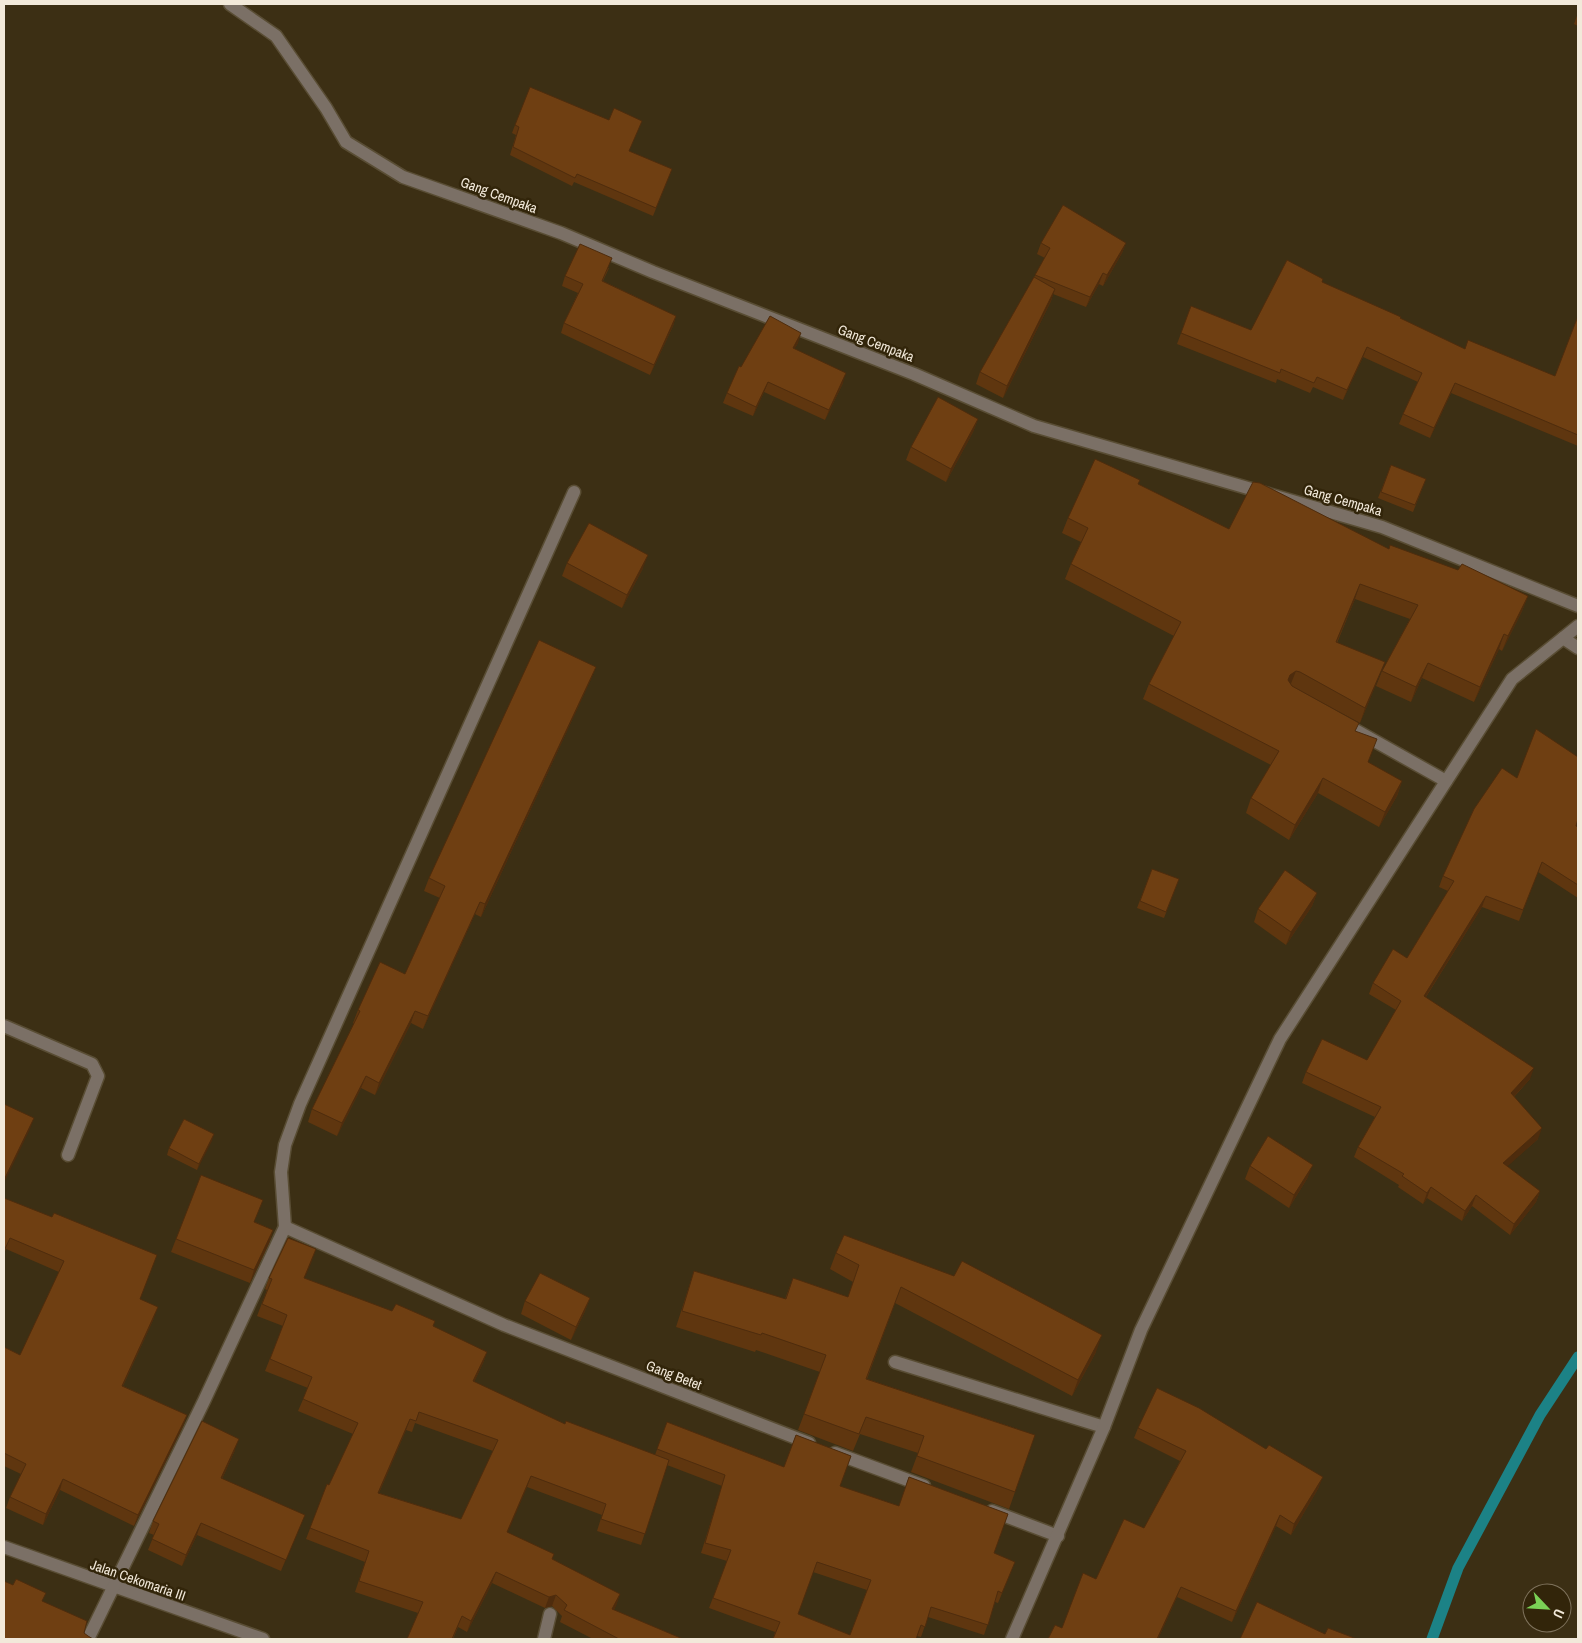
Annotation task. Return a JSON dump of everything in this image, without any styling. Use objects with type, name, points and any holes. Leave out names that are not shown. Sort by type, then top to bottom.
[{"type":"street","name":"Gang Cempaka","points":[[230,4],[276,36],[326,108],[346,142],[403,177],[561,233],[653,272],[914,374],[1034,426],[1382,527],[1578,606]]},
{"type":"street","points":[[88,1639],[187,1436],[285,1227],[281,1172],[285,1145],[300,1104],[574,492]]},
{"type":"street","points":[[1012,1639],[1104,1427],[1141,1330],[1280,1039],[1512,679],[1578,626]]},
{"type":"street","points":[[1562,638],[1578,648]]},
{"type":"street","points":[[1334,718],[1446,781]]},
{"type":"street","points":[[4,1026],[92,1064],[95,1069],[98,1076],[68,1155]]},
{"type":"street","name":"Gang Betet","points":[[285,1227],[504,1325],[937,1491]]},
{"type":"street","points":[[895,1362],[1104,1427]]},
{"type":"street","points":[[984,1508],[1058,1536]]},
{"type":"street","name":"Jalan Cekomaria III","points":[[4,1547],[112,1587],[263,1639]]},
{"type":"street","points":[[544,1639],[550,1614]]},
{"type":"building","points":[[530,87],[609,120],[614,108],[642,121],[629,151],[672,169],[656,208],[577,174],[575,178],[513,147],[519,127],[515,125]]},
{"type":"building","points":[[1063,205],[1126,243],[1107,275],[1103,273],[1090,297],[1035,275],[1050,248],[1041,243]]},
{"type":"building","points":[[580,244],[612,258],[602,281],[676,316],[654,365],[564,323],[583,284],[565,276]]},
{"type":"building","points":[[1287,260],[1323,279],[1322,282],[1401,317],[1465,349],[1468,340],[1555,376],[1578,316],[1578,435],[1455,383],[1434,428],[1403,414],[1422,373],[1367,347],[1347,390],[1317,377],[1314,383],[1281,369],[1280,373],[1181,333],[1191,306],[1251,330]]},
{"type":"building","points":[[1034,277],[1055,289],[1007,386],[980,372]]},
{"type":"building","points":[[770,316],[801,333],[793,348],[846,373],[829,410],[768,382],[756,407],[727,393],[739,366],[741,367]]},
{"type":"building","points":[[938,397],[978,419],[951,469],[911,447]]},
{"type":"building","points":[[1095,459],[1140,480],[1138,484],[1229,529],[1253,482],[1260,483],[1389,549],[1390,545],[1458,570],[1462,564],[1528,596],[1508,636],[1504,634],[1480,687],[1428,663],[1416,687],[1382,671],[1418,605],[1360,584],[1336,642],[1385,662],[1365,708],[1300,672],[1296,671],[1290,675],[1288,680],[1292,686],[1359,723],[1355,731],[1377,739],[1368,762],[1402,781],[1385,812],[1323,778],[1295,825],[1251,798],[1279,751],[1149,684],[1181,622],[1071,564],[1088,528],[1068,518]]},
{"type":"building","points":[[1391,465],[1426,479],[1415,505],[1381,492]]},
{"type":"building","points":[[589,523],[648,555],[627,595],[567,563]]},
{"type":"building","points":[[539,640],[596,667],[485,904],[480,902],[428,1016],[415,1011],[379,1083],[366,1076],[342,1123],[312,1109],[360,1011],[358,1010],[380,962],[405,974],[445,886],[429,878]]},
{"type":"building","points":[[1536,729],[1578,757],[1578,819],[1576,826],[1578,827],[1578,885],[1542,862],[1523,910],[1486,896],[1424,996],[1534,1068],[1511,1093],[1542,1128],[1503,1163],[1540,1191],[1514,1224],[1476,1195],[1465,1211],[1431,1187],[1427,1193],[1402,1176],[1404,1174],[1358,1147],[1381,1107],[1306,1072],[1322,1039],[1367,1060],[1401,1001],[1373,983],[1393,949],[1407,958],[1454,881],[1443,876],[1474,809],[1502,768],[1517,778]]},
{"type":"building","points":[[1152,869],[1179,879],[1166,912],[1140,901]]},
{"type":"building","points":[[1285,870],[1317,893],[1291,932],[1258,909]]},
{"type":"building","points":[[4,1104],[34,1118],[4,1180]]},
{"type":"building","points":[[184,1119],[214,1134],[199,1164],[169,1148]]},
{"type":"building","points":[[1268,1136],[1313,1165],[1294,1195],[1250,1166]]},
{"type":"building","points":[[201,1175],[263,1200],[254,1222],[273,1230],[254,1270],[176,1239]]},
{"type":"building","points":[[4,1198],[52,1217],[54,1213],[157,1255],[140,1299],[158,1307],[122,1386],[187,1415],[138,1515],[63,1479],[46,1514],[10,1497],[26,1464],[4,1453],[4,1347],[20,1355],[64,1261],[10,1238],[4,1251]]},
{"type":"building","points":[[844,1235],[954,1276],[962,1261],[1102,1335],[1078,1380],[901,1287],[866,1379],[1035,1435],[1015,1492],[917,1456],[924,1436],[866,1417],[859,1434],[804,1414],[826,1355],[762,1333],[761,1335],[682,1311],[694,1271],[786,1299],[793,1278],[848,1297],[859,1265],[836,1253]]},
{"type":"building","points":[[288,1238],[316,1249],[304,1278],[392,1311],[396,1304],[435,1321],[433,1326],[487,1352],[473,1381],[565,1424],[566,1421],[669,1460],[645,1534],[601,1519],[606,1504],[531,1476],[507,1532],[554,1554],[552,1559],[620,1594],[612,1609],[683,1639],[619,1639],[564,1610],[567,1605],[556,1595],[549,1597],[496,1572],[471,1621],[462,1616],[452,1639],[407,1639],[423,1602],[359,1581],[369,1551],[310,1528],[327,1484],[329,1485],[358,1423],[303,1399],[312,1377],[270,1359],[287,1315],[262,1304],[272,1279],[269,1278]],"holes":[[[419,1412],[498,1440],[461,1519],[378,1493],[410,1419],[416,1421]]]},
{"type":"building","points":[[540,1273],[590,1298],[576,1327],[525,1301]]},
{"type":"building","points":[[1157,1388],[1199,1408],[1266,1449],[1269,1445],[1323,1477],[1294,1524],[1280,1515],[1236,1611],[1181,1587],[1157,1639],[1048,1639],[1055,1625],[1062,1628],[1083,1573],[1096,1579],[1124,1519],[1144,1528],[1186,1451],[1138,1428]]},
{"type":"building","points":[[202,1421],[239,1439],[221,1478],[305,1515],[286,1560],[201,1523],[186,1555],[152,1539],[159,1524],[153,1521]]},
{"type":"building","points":[[667,1422],[784,1467],[796,1435],[851,1456],[840,1486],[899,1506],[909,1477],[1008,1514],[994,1553],[1015,1562],[1002,1593],[998,1591],[988,1625],[931,1607],[925,1627],[921,1625],[916,1639],[773,1639],[780,1622],[713,1598],[731,1550],[705,1543],[725,1475],[657,1449]],"holes":[[[817,1562],[871,1580],[850,1635],[798,1614]]]},
{"type":"building","points":[[16,1579],[46,1593],[42,1601],[87,1621],[84,1633],[93,1639],[4,1639],[4,1581],[13,1585]]},
{"type":"building","points":[[1257,1602],[1325,1634],[1328,1628],[1357,1639],[1240,1639]]},
{"type":"waterway","points":[[1432,1639],[1458,1568],[1540,1415],[1578,1357]]}]
